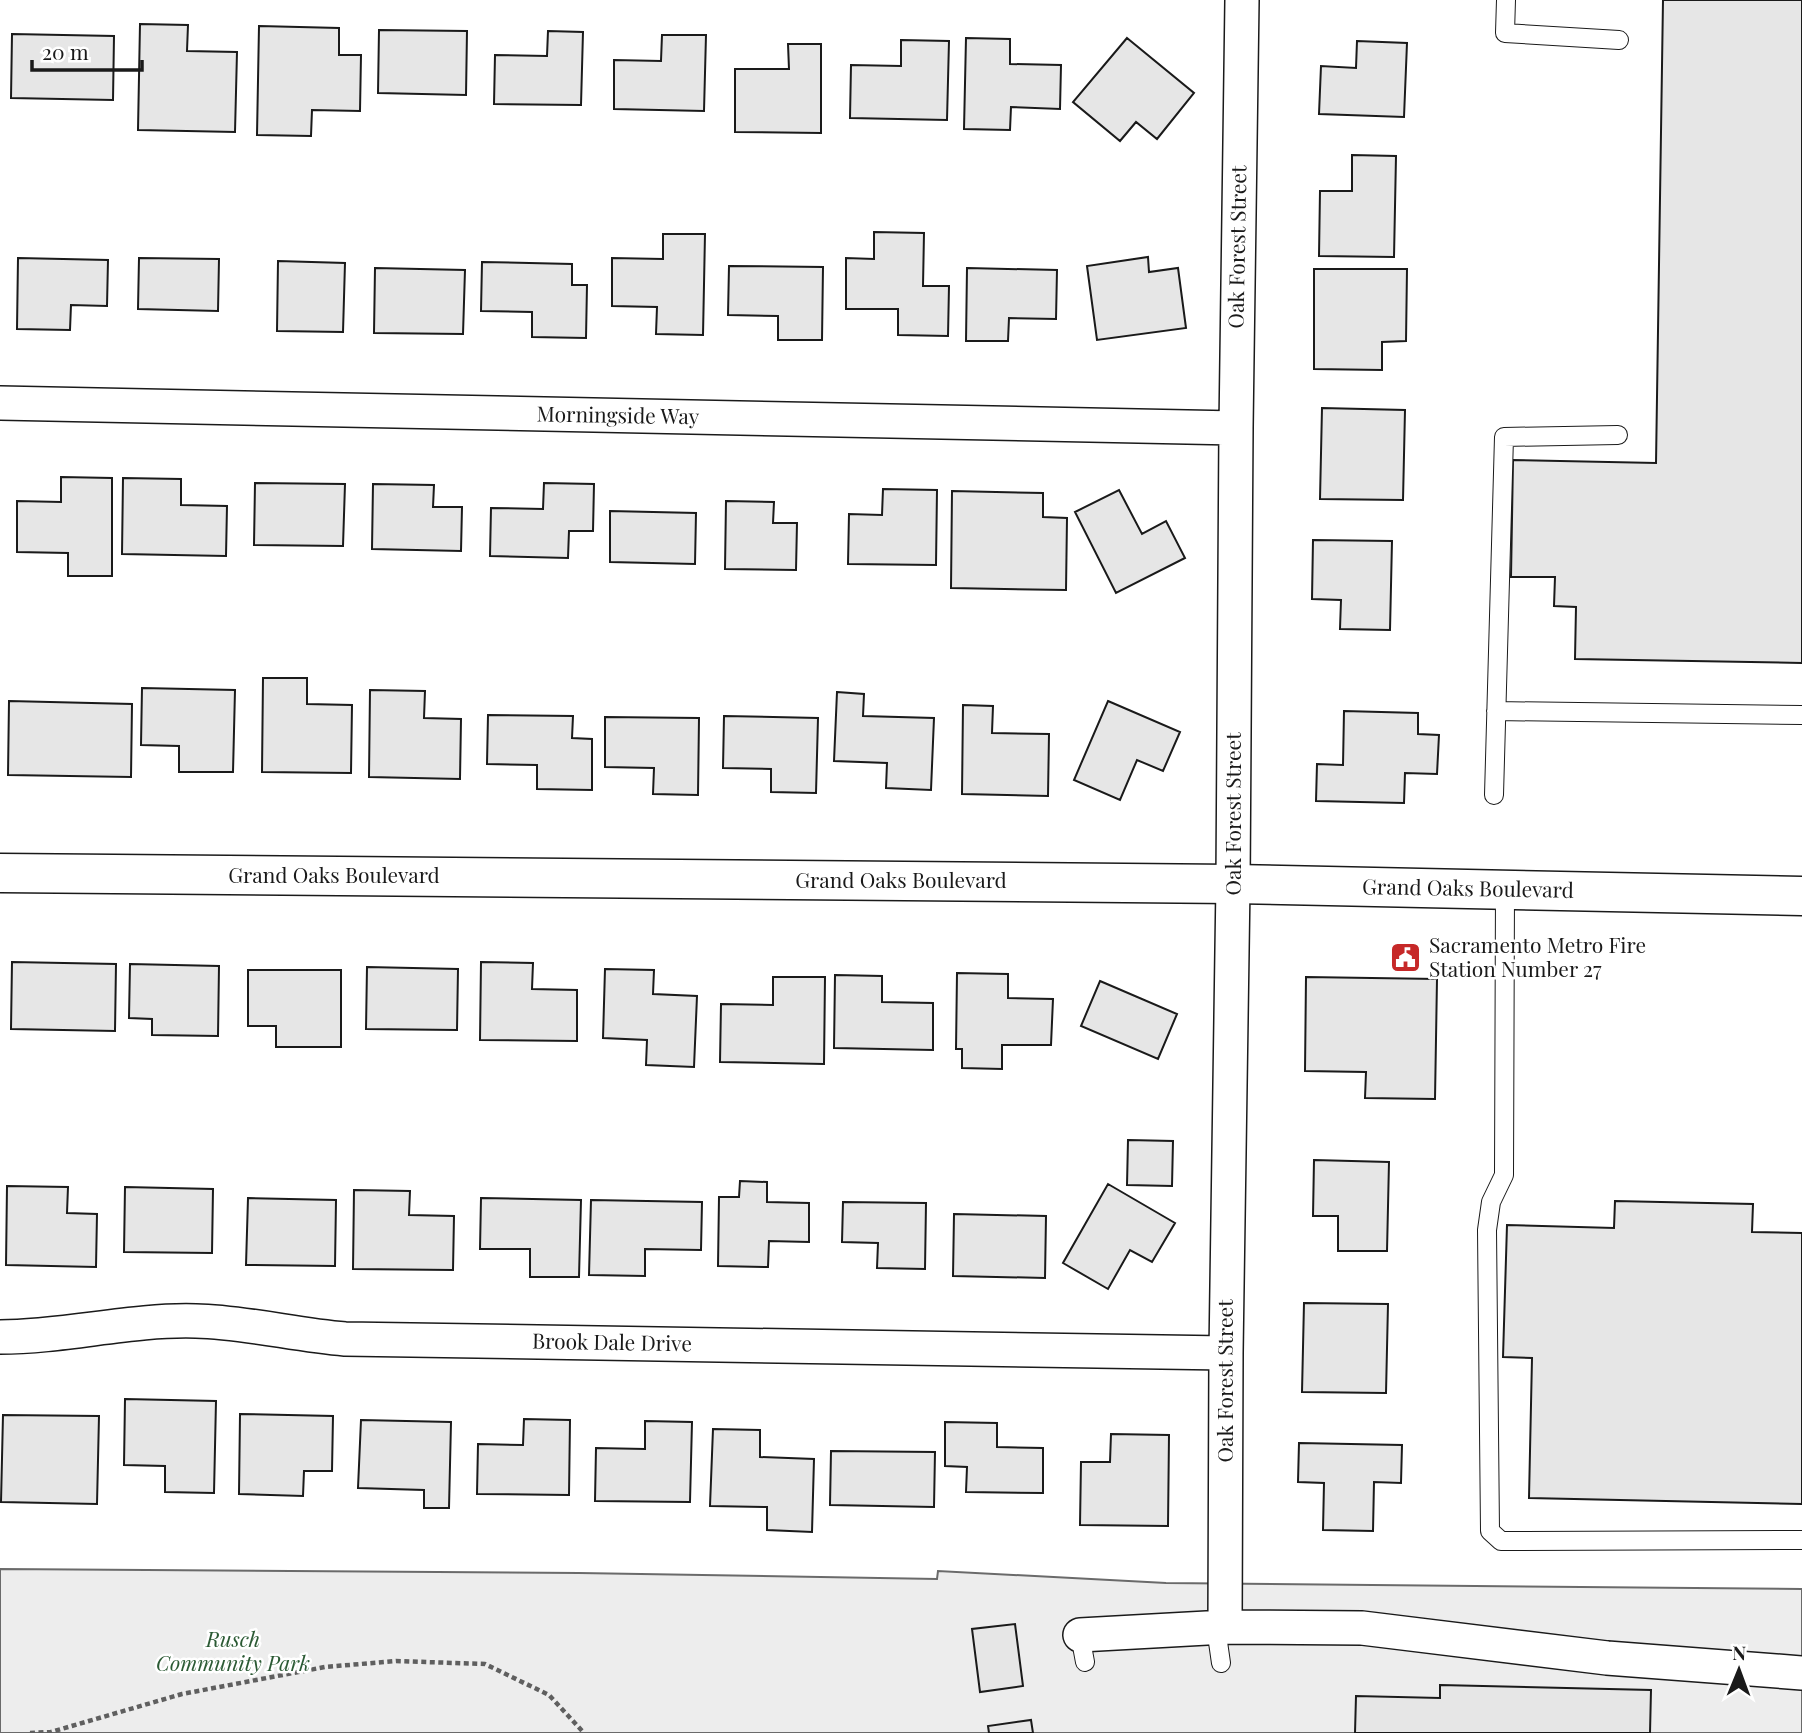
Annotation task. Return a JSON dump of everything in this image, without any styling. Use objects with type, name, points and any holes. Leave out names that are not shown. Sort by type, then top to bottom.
[{"type":"street","name":"Oak Forest Street","points":[[1220,1628],[1233,884],[1242,0]]},
{"type":"street","name":"Morningside Way","points":[[0,403],[1236,428]]},
{"type":"street","name":"Grand Oaks Boulevard","points":[[0,873],[1233,884],[1802,896]]},
{"type":"street","name":"Brook Dale Drive","points":[[0,1337],[75,1333],[132,1324],[195,1321],[258,1326],[345,1339],[1226,1353]]},
{"type":"street","points":[[1082,1648],[1220,1628],[1362,1628],[1607,1658],[1802,1673]]},
{"type":"lane","points":[[1506,0],[1505,33],[1619,40]]},
{"type":"lane","points":[[1494,795],[1504,437],[1618,435]]},
{"type":"lane","points":[[1496,711],[1802,715]]},
{"type":"lane","points":[[1505,890],[1504,1175],[1491,1202],[1487,1230],[1490,1531],[1501,1541],[1802,1540]]},
{"type":"lane","points":[[1220,1628],[1221,1663]]},
{"type":"path","points":[[30,1733],[51,1732],[182,1694],[325,1667],[396,1661],[485,1664],[549,1695],[584,1733]]},
{"type":"shaded area","name":"Rusch Community Park","points":[[0,1569],[579,1573],[937,1579],[938,1571],[1166,1583],[1802,1589],[1802,1733],[0,1733]]},
{"type":"building","points":[[1663,0],[1802,0],[1802,663],[1575,659],[1576,607],[1554,606],[1555,577],[1511,577],[1513,460],[1656,463]]},
{"type":"building","points":[[140,24],[188,25],[187,51],[237,52],[235,132],[138,130]]},
{"type":"building","points":[[259,26],[339,28],[339,55],[361,55],[360,111],[312,110],[311,136],[257,135]]},
{"type":"building","points":[[379,30],[467,31],[466,95],[378,93]]},
{"type":"building","points":[[548,31],[583,32],[581,105],[494,104],[495,55],[547,56]]},
{"type":"building","points":[[12,34],[114,36],[113,100],[11,98]]},
{"type":"building","points":[[662,35],[706,35],[704,111],[614,109],[614,60],[661,61]]},
{"type":"building","points":[[966,38],[1010,39],[1010,64],[1061,65],[1060,109],[1011,107],[1010,130],[964,129]]},
{"type":"building","points":[[1127,38],[1194,93],[1157,139],[1136,122],[1120,141],[1073,102]]},
{"type":"building","points":[[901,40],[949,41],[947,120],[850,118],[851,65],[901,66]]},
{"type":"building","points":[[1357,41],[1407,43],[1404,117],[1319,114],[1321,66],[1356,68]]},
{"type":"building","points":[[788,44],[821,44],[821,133],[735,132],[735,69],[789,69]]},
{"type":"building","points":[[1352,155],[1396,156],[1394,257],[1319,256],[1320,191],[1352,191]]},
{"type":"building","points":[[874,232],[924,233],[923,286],[949,286],[948,336],[898,335],[898,309],[846,309],[846,258],[874,259]]},
{"type":"building","points":[[663,234],[705,234],[703,335],[656,334],[657,307],[612,306],[612,258],[663,259]]},
{"type":"building","points":[[1148,257],[1149,272],[1178,268],[1186,328],[1097,340],[1087,266]]},
{"type":"building","points":[[18,258],[108,260],[107,306],[71,305],[70,330],[17,329]]},
{"type":"building","points":[[139,258],[219,259],[218,311],[138,309]]},
{"type":"building","points":[[278,261],[345,263],[343,332],[277,331]]},
{"type":"building","points":[[482,262],[572,264],[572,285],[587,285],[586,338],[532,337],[532,312],[481,311]]},
{"type":"building","points":[[729,266],[823,267],[822,340],[778,340],[778,316],[728,315]]},
{"type":"building","points":[[375,268],[465,270],[463,334],[374,333]]},
{"type":"building","points":[[967,268],[1057,270],[1056,319],[1009,318],[1008,341],[966,341]]},
{"type":"building","points":[[1314,269],[1407,269],[1406,341],[1382,342],[1382,370],[1314,369]]},
{"type":"building","points":[[1322,408],[1405,410],[1403,500],[1320,499]]},
{"type":"building","points":[[61,477],[112,478],[112,576],[68,576],[68,553],[17,552],[17,501],[61,502]]},
{"type":"building","points":[[123,478],[181,479],[181,505],[227,506],[226,556],[122,554]]},
{"type":"building","points":[[255,483],[345,484],[343,546],[254,545]]},
{"type":"building","points":[[544,483],[594,484],[593,531],[569,531],[568,558],[490,556],[491,508],[543,509]]},
{"type":"building","points":[[373,484],[434,485],[433,507],[462,507],[461,551],[372,549]]},
{"type":"building","points":[[883,489],[937,490],[936,565],[848,564],[849,514],[882,515]]},
{"type":"building","points":[[1119,490],[1142,534],[1166,521],[1185,558],[1116,593],[1075,512]]},
{"type":"building","points":[[952,491],[1043,493],[1043,517],[1067,518],[1066,590],[951,588]]},
{"type":"building","points":[[726,501],[774,502],[773,523],[797,523],[796,570],[725,569]]},
{"type":"building","points":[[610,511],[696,513],[695,564],[610,562]]},
{"type":"building","points":[[1313,540],[1392,541],[1390,630],[1340,629],[1341,600],[1312,599]]},
{"type":"building","points":[[263,678],[307,678],[307,704],[352,705],[351,773],[262,772]]},
{"type":"building","points":[[142,688],[235,690],[233,772],[179,772],[179,746],[141,745]]},
{"type":"building","points":[[370,690],[425,691],[424,718],[461,719],[460,779],[369,777]]},
{"type":"building","points":[[837,692],[864,694],[863,716],[934,718],[931,790],[886,788],[887,763],[834,761]]},
{"type":"building","points":[[9,701],[132,704],[131,777],[8,775]]},
{"type":"building","points":[[1108,701],[1180,732],[1163,771],[1137,760],[1120,800],[1074,780]]},
{"type":"building","points":[[963,705],[993,706],[992,733],[1049,734],[1048,796],[962,794]]},
{"type":"building","points":[[1344,711],[1418,713],[1418,734],[1439,735],[1437,774],[1405,773],[1404,803],[1316,801],[1317,764],[1343,765]]},
{"type":"building","points":[[488,715],[573,716],[572,738],[592,739],[592,790],[537,789],[537,765],[487,764]]},
{"type":"building","points":[[724,716],[818,718],[816,793],[771,792],[771,769],[723,768]]},
{"type":"building","points":[[605,717],[699,718],[698,795],[653,794],[654,768],[605,767]]},
{"type":"building","points":[[12,962],[116,964],[115,1031],[11,1029]]},
{"type":"building","points":[[481,962],[533,963],[532,989],[577,990],[577,1041],[480,1040]]},
{"type":"building","points":[[130,964],[219,966],[218,1036],[152,1035],[152,1019],[129,1018]]},
{"type":"building","points":[[367,967],[458,969],[457,1030],[366,1029]]},
{"type":"building","points":[[605,969],[654,970],[653,994],[697,996],[694,1067],[646,1065],[647,1040],[603,1038]]},
{"type":"building","points":[[248,970],[341,970],[341,1047],[276,1047],[276,1026],[248,1026]]},
{"type":"building","points":[[957,973],[1008,974],[1008,998],[1053,999],[1051,1045],[1002,1045],[1002,1069],[962,1068],[962,1049],[956,1049]]},
{"type":"building","points":[[835,975],[882,976],[882,1002],[933,1003],[933,1050],[834,1048]]},
{"type":"building","points":[[773,977],[825,977],[824,1064],[720,1062],[721,1004],[773,1005]]},
{"type":"building","points":[[1306,977],[1437,979],[1435,1099],[1365,1098],[1366,1072],[1305,1071]]},
{"type":"building","points":[[1100,981],[1177,1014],[1158,1059],[1081,1026]]},
{"type":"building","points":[[1128,1140],[1173,1141],[1172,1186],[1127,1185]]},
{"type":"building","points":[[1314,1160],[1389,1162],[1387,1251],[1338,1251],[1338,1216],[1313,1216]]},
{"type":"building","points":[[740,1181],[767,1182],[767,1202],[809,1203],[809,1242],[769,1241],[768,1267],[718,1266],[719,1197],[739,1197]]},
{"type":"building","points":[[1108,1184],[1175,1223],[1152,1262],[1130,1250],[1108,1289],[1063,1263]]},
{"type":"building","points":[[7,1186],[68,1187],[67,1213],[97,1214],[96,1267],[6,1265]]},
{"type":"building","points":[[125,1187],[213,1189],[212,1253],[124,1252]]},
{"type":"building","points":[[354,1190],[410,1191],[409,1215],[454,1216],[453,1270],[353,1269]]},
{"type":"building","points":[[248,1198],[336,1200],[335,1266],[246,1265]]},
{"type":"building","points":[[481,1198],[581,1200],[579,1277],[530,1277],[530,1249],[480,1249]]},
{"type":"building","points":[[591,1200],[702,1202],[701,1250],[645,1249],[645,1276],[589,1275]]},
{"type":"building","points":[[1615,1201],[1753,1204],[1752,1232],[1802,1233],[1802,1504],[1529,1498],[1532,1358],[1503,1357],[1507,1225],[1614,1228]]},
{"type":"building","points":[[843,1202],[926,1203],[925,1269],[877,1268],[878,1243],[842,1242]]},
{"type":"building","points":[[954,1214],[1046,1216],[1045,1278],[953,1276]]},
{"type":"building","points":[[1304,1303],[1388,1304],[1386,1393],[1302,1392]]},
{"type":"building","points":[[125,1399],[216,1401],[214,1493],[165,1492],[165,1466],[124,1465]]},
{"type":"building","points":[[240,1414],[333,1416],[332,1471],[304,1471],[303,1496],[239,1494]]},
{"type":"building","points":[[3,1415],[99,1416],[97,1504],[1,1502]]},
{"type":"building","points":[[524,1419],[570,1420],[569,1495],[477,1494],[478,1444],[523,1445]]},
{"type":"building","points":[[361,1420],[451,1422],[449,1508],[424,1508],[424,1490],[358,1488]]},
{"type":"building","points":[[645,1421],[692,1422],[690,1502],[595,1501],[596,1448],[645,1449]]},
{"type":"building","points":[[945,1422],[997,1423],[997,1447],[1043,1448],[1043,1493],[966,1492],[967,1467],[945,1466]]},
{"type":"building","points":[[713,1429],[760,1430],[760,1457],[814,1459],[812,1532],[767,1530],[767,1507],[710,1506]]},
{"type":"building","points":[[1111,1434],[1169,1435],[1168,1526],[1080,1525],[1081,1462],[1110,1462]]},
{"type":"building","points":[[1299,1443],[1402,1445],[1401,1483],[1374,1482],[1373,1531],[1323,1530],[1324,1483],[1298,1482]]},
{"type":"building","points":[[831,1451],[935,1452],[934,1507],[830,1505]]},
{"type":"building","points":[[1015,1624],[1023,1686],[980,1692],[972,1629]]},
{"type":"building","points":[[1440,1685],[1651,1690],[1650,1733],[1355,1733],[1356,1696],[1440,1698]]},
{"type":"building","points":[[1031,1720],[1033,1733],[989,1733],[988,1726]]},
{"type":"place","name":"Sacramento Metro Fire Station Number 27","points":[[1406,958]]}]
